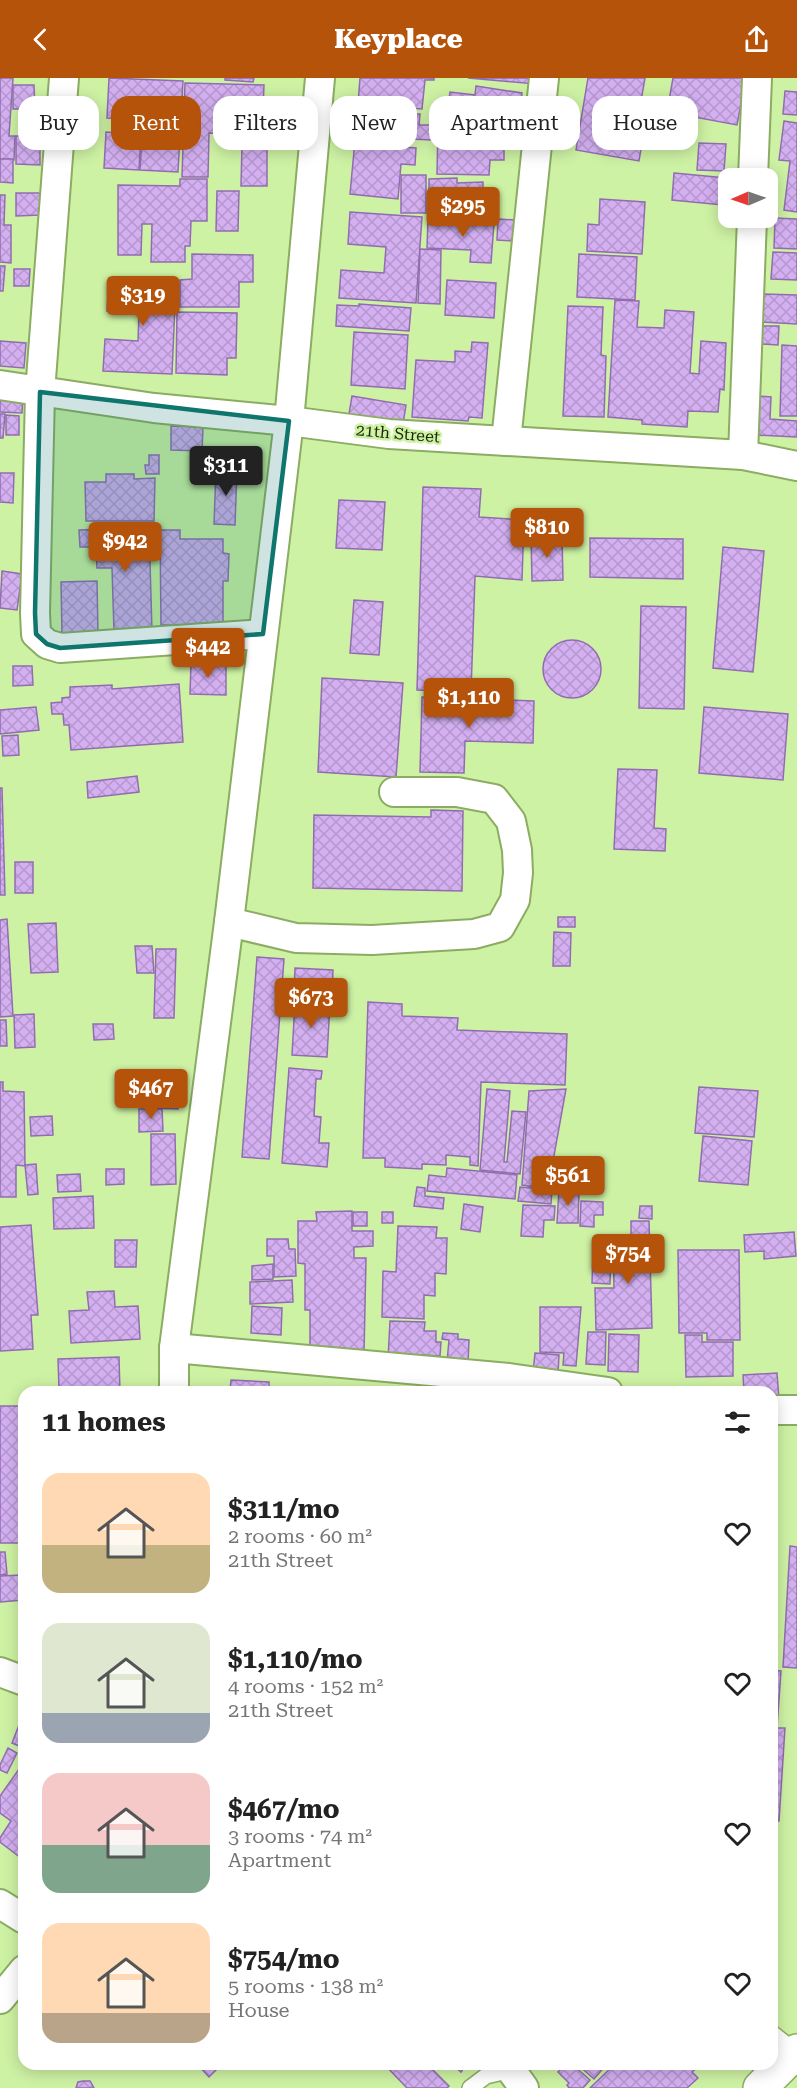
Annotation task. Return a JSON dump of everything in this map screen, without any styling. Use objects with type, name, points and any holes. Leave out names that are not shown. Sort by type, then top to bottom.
[{"type":"main road","points":[[778,2060],[788,2045]]},
{"type":"main road","points":[[760,2088],[772,2070]]},
{"type":"street","points":[[64,78],[40,392],[34,613],[36,633],[47,644],[60,648],[263,634]]},
{"type":"street","points":[[174,1386],[174,1348],[229,922],[289,421],[320,78]]},
{"type":"street","points":[[506,441],[544,78]]},
{"type":"street","points":[[753,168],[757,78]]},
{"type":"street","points":[[743,455],[752,228]]},
{"type":"street","name":"21th Street","points":[[0,385],[154,408],[289,421],[389,434],[743,455],[797,466]]},
{"type":"street","points":[[229,922],[296,938],[372,940],[474,934],[500,927],[515,900],[518,873],[517,850],[511,821],[494,799],[457,792],[394,792]]},
{"type":"street","points":[[174,1348],[509,1385]]},
{"type":"street","points":[[778,1410],[797,1410]]},
{"type":"street","points":[[0,1672],[18,1679]]},
{"type":"street","points":[[0,1904],[18,1915]]},
{"type":"street","points":[[0,1999],[18,1977]]},
{"type":"lane","points":[[470,2088],[486,2076],[515,2074]]},
{"type":"highlighted area","points":[[40,392],[289,421],[263,634],[60,648],[47,644],[36,634]]},
{"type":"building","points":[[0,78],[13,78],[9,136],[15,136],[14,160],[0,159]]},
{"type":"building","points":[[109,78],[183,81],[182,96],[111,96],[111,118],[107,118]]},
{"type":"building","points":[[225,78],[254,78],[253,82],[225,80]]},
{"type":"building","points":[[360,78],[434,78],[434,80],[425,80],[422,109],[417,109],[417,96],[359,96]]},
{"type":"building","points":[[468,78],[537,78],[536,84]]},
{"type":"building","points":[[588,78],[645,78],[642,96],[592,96],[592,150],[641,150],[639,161],[576,150],[580,150],[580,126]]},
{"type":"building","points":[[673,78],[746,78],[737,125],[698,118],[698,96],[670,96]]},
{"type":"building","points":[[185,83],[264,85],[264,96],[213,96],[213,133],[209,133],[208,177],[182,177],[183,150],[201,150],[201,96],[185,96]]},
{"type":"building","points":[[13,85],[34,85],[34,96],[18,96],[18,109],[13,109]]},
{"type":"building","points":[[476,86],[522,93],[522,96],[449,96],[450,92],[475,95]]},
{"type":"building","points":[[785,91],[797,92],[797,115],[783,114]]},
{"type":"building","points":[[417,114],[420,114],[419,125],[429,125],[429,140],[417,139]]},
{"type":"building","points":[[784,121],[797,123],[797,212],[784,210],[790,161],[779,160]]},
{"type":"building","points":[[106,132],[111,132],[111,150],[140,150],[139,170],[104,168]]},
{"type":"building","points":[[16,136],[18,136],[18,150],[40,150],[40,165],[16,164]]},
{"type":"building","points":[[699,143],[726,144],[724,168],[718,168],[718,171],[697,170]]},
{"type":"building","points":[[141,150],[179,150],[178,172],[140,170]]},
{"type":"building","points":[[242,150],[267,150],[267,186],[241,186]]},
{"type":"building","points":[[354,150],[416,150],[415,165],[401,164],[398,199],[350,194]]},
{"type":"building","points":[[438,150],[504,150],[504,160],[490,160],[489,175],[437,174]]},
{"type":"building","points":[[0,159],[13,159],[13,183],[0,182]]},
{"type":"building","points":[[674,173],[718,177],[718,205],[672,200]]},
{"type":"building","points":[[401,175],[426,175],[426,213],[401,213]]},
{"type":"building","points":[[457,178],[457,183],[483,182],[483,217],[429,218],[429,179]]},
{"type":"building","points":[[180,179],[207,179],[207,221],[191,221],[190,246],[185,246],[185,262],[151,262],[152,224],[142,224],[141,255],[118,255],[118,185],[180,186]]},
{"type":"building","points":[[217,191],[239,191],[238,231],[216,231]]},
{"type":"building","points":[[16,193],[40,193],[40,215],[16,216]]},
{"type":"building","points":[[0,195],[5,195],[4,225],[11,225],[11,263],[0,262]]},
{"type":"building","points":[[600,199],[645,202],[642,254],[587,251],[588,224],[599,225]]},
{"type":"building","points":[[350,212],[422,217],[416,303],[339,298],[341,270],[384,273],[386,247],[348,244]]},
{"type":"building","points":[[778,218],[797,219],[797,249],[774,248],[775,228],[778,228]]},
{"type":"building","points":[[428,219],[494,223],[491,263],[470,262],[471,250],[427,248]]},
{"type":"building","points":[[498,219],[515,220],[513,241],[497,240]]},
{"type":"building","points":[[420,249],[441,250],[440,304],[418,303]]},
{"type":"building","points":[[773,252],[797,253],[797,280],[771,279]]},
{"type":"building","points":[[192,254],[253,255],[253,282],[239,282],[239,307],[180,307],[180,280],[192,279]]},
{"type":"building","points":[[579,254],[637,257],[635,300],[577,297]]},
{"type":"building","points":[[0,266],[5,266],[3,291],[0,291]]},
{"type":"building","points":[[14,269],[30,269],[29,286],[14,286]]},
{"type":"building","points":[[109,278],[176,282],[172,374],[103,371],[105,339],[138,341],[139,313],[107,311]]},
{"type":"building","points":[[447,280],[496,283],[494,318],[445,315]]},
{"type":"building","points":[[763,294],[797,295],[797,324],[762,322]]},
{"type":"building","points":[[615,300],[639,301],[637,327],[664,328],[665,310],[694,312],[690,373],[699,374],[701,341],[726,343],[724,390],[720,389],[718,412],[688,411],[687,427],[642,424],[642,420],[608,417]]},
{"type":"building","points":[[359,304],[411,308],[409,331],[336,326],[337,305],[359,306]]},
{"type":"building","points":[[568,306],[603,307],[601,355],[606,356],[604,417],[563,416]]},
{"type":"building","points":[[177,312],[237,313],[236,358],[227,358],[227,375],[176,373]]},
{"type":"building","points":[[762,326],[779,326],[778,345],[761,344]]},
{"type":"building","points":[[354,332],[408,335],[405,389],[351,385]]},
{"type":"building","points":[[0,341],[26,343],[24,368],[0,366]]},
{"type":"building","points":[[472,342],[488,343],[482,418],[469,417],[468,421],[412,417],[416,360],[455,362],[455,351],[471,352]]},
{"type":"building","points":[[782,345],[797,346],[797,416],[780,416]]},
{"type":"building","points":[[0,395],[23,395],[22,413],[0,412]]},
{"type":"building","points":[[352,396],[406,405],[402,430],[348,420]]},
{"type":"building","points":[[757,396],[771,397],[770,419],[797,421],[797,437],[755,435]]},
{"type":"building","points":[[0,414],[5,414],[3,438],[0,438]]},
{"type":"building","points":[[6,415],[19,416],[19,435],[6,435]]},
{"type":"building","points":[[171,426],[203,427],[202,451],[171,450]]},
{"type":"building","points":[[149,455],[159,455],[159,474],[146,474],[145,465],[149,465]]},
{"type":"building","points":[[216,470],[237,470],[235,525],[214,524]]},
{"type":"building","points":[[0,473],[14,473],[13,503],[0,502]]},
{"type":"building","points":[[106,474],[134,474],[134,479],[155,478],[154,521],[86,521],[85,482],[106,482]]},
{"type":"building","points":[[423,487],[481,489],[479,517],[524,520],[522,580],[475,576],[471,692],[417,690]]},
{"type":"building","points":[[339,500],[385,502],[382,550],[336,548]]},
{"type":"building","points":[[149,528],[152,631],[114,631],[112,568],[97,568],[96,547],[80,547],[79,530]]},
{"type":"building","points":[[160,530],[180,530],[180,539],[223,539],[223,553],[229,554],[228,581],[223,581],[223,625],[172,634],[171,625],[161,625]]},
{"type":"building","points":[[562,537],[563,580],[532,581],[531,538]]},
{"type":"building","points":[[590,538],[683,539],[683,579],[590,577]]},
{"type":"building","points":[[723,547],[764,551],[753,672],[713,668]]},
{"type":"building","points":[[2,571],[22,574],[17,610],[0,608]]},
{"type":"building","points":[[97,581],[98,634],[62,635],[61,582]]},
{"type":"building","points":[[354,600],[383,602],[379,655],[350,653]]},
{"type":"building","points":[[641,606],[686,607],[684,709],[639,708]]},
{"type":"building","points":[[566,640],[578,640],[593,648],[601,663],[601,675],[593,690],[578,698],[566,698],[551,690],[543,675],[543,663],[551,648]]},
{"type":"building","points":[[191,663],[226,663],[226,695],[190,694]]},
{"type":"building","points":[[13,666],[32,666],[33,685],[13,686]]},
{"type":"building","points":[[322,678],[403,683],[396,777],[318,772]]},
{"type":"building","points":[[179,684],[183,742],[71,750],[69,725],[64,725],[63,714],[52,714],[51,703],[62,702],[62,698],[70,697],[70,687],[112,685],[112,689]]},
{"type":"building","points":[[422,697],[534,701],[533,743],[465,741],[464,773],[420,772]]},
{"type":"building","points":[[36,707],[39,730],[0,734],[0,710]]},
{"type":"building","points":[[704,707],[788,714],[783,780],[699,773]]},
{"type":"building","points":[[18,735],[19,755],[3,756],[2,736]]},
{"type":"building","points":[[618,769],[657,770],[654,828],[666,829],[665,851],[614,849]]},
{"type":"building","points":[[137,776],[139,792],[88,798],[87,782]]},
{"type":"building","points":[[0,788],[2,788],[5,895],[0,895]]},
{"type":"building","points":[[431,810],[463,811],[462,891],[313,888],[314,815],[431,817]]},
{"type":"building","points":[[15,862],[33,862],[33,893],[15,893]]},
{"type":"building","points":[[558,917],[575,917],[575,927],[558,927]]},
{"type":"building","points":[[7,919],[13,1016],[0,1017],[0,920]]},
{"type":"building","points":[[56,923],[58,972],[31,973],[28,924]]},
{"type":"building","points":[[554,932],[571,933],[570,966],[553,966]]},
{"type":"building","points":[[135,946],[152,946],[154,973],[137,973]]},
{"type":"building","points":[[156,949],[176,949],[174,1018],[154,1018]]},
{"type":"building","points":[[257,957],[284,959],[269,1159],[242,1157]]},
{"type":"building","points":[[295,968],[333,970],[332,995],[294,993]]},
{"type":"building","points":[[295,1002],[330,1003],[327,1057],[292,1055]]},
{"type":"building","points":[[368,1002],[402,1004],[402,1016],[458,1018],[457,1030],[567,1034],[565,1085],[481,1082],[478,1166],[470,1165],[470,1157],[446,1155],[446,1165],[422,1164],[422,1169],[385,1167],[385,1158],[363,1158]]},
{"type":"building","points":[[34,1014],[35,1047],[15,1048],[14,1015]]},
{"type":"building","points":[[0,1020],[6,1020],[7,1046],[0,1046]]},
{"type":"building","points":[[93,1024],[113,1024],[114,1039],[94,1040]]},
{"type":"building","points":[[289,1068],[322,1071],[321,1079],[316,1079],[314,1116],[321,1117],[319,1143],[329,1143],[327,1167],[282,1163]]},
{"type":"building","points":[[0,1082],[3,1082],[3,1091],[24,1092],[25,1166],[16,1165],[16,1197],[0,1197]]},
{"type":"building","points":[[699,1087],[758,1091],[754,1137],[695,1133]]},
{"type":"building","points":[[152,1088],[179,1089],[178,1109],[151,1108]]},
{"type":"building","points":[[487,1089],[510,1091],[504,1162],[507,1162],[512,1111],[526,1112],[520,1174],[480,1170]]},
{"type":"building","points":[[566,1089],[548,1189],[522,1185],[529,1091]]},
{"type":"building","points":[[139,1109],[162,1109],[163,1131],[139,1132]]},
{"type":"building","points":[[52,1116],[53,1135],[31,1136],[30,1117]]},
{"type":"building","points":[[151,1134],[175,1134],[176,1184],[151,1185]]},
{"type":"building","points":[[703,1136],[752,1141],[748,1185],[699,1181]]},
{"type":"building","points":[[36,1164],[38,1194],[28,1195],[25,1165]]},
{"type":"building","points":[[447,1168],[517,1175],[515,1199],[427,1191],[429,1175],[446,1177]]},
{"type":"building","points":[[106,1169],[124,1169],[124,1184],[106,1185]]},
{"type":"building","points":[[80,1174],[81,1191],[58,1192],[57,1175]]},
{"type":"building","points":[[417,1187],[425,1188],[425,1196],[444,1198],[443,1209],[414,1206]]},
{"type":"building","points":[[520,1187],[552,1190],[551,1204],[518,1201]]},
{"type":"building","points":[[559,1190],[579,1191],[578,1223],[557,1223]]},
{"type":"building","points":[[93,1196],[94,1228],[54,1229],[53,1198]]},
{"type":"building","points":[[581,1201],[603,1202],[603,1215],[594,1215],[594,1227],[580,1226]]},
{"type":"building","points":[[464,1204],[483,1207],[480,1232],[461,1229]]},
{"type":"building","points":[[523,1205],[555,1206],[554,1220],[544,1220],[543,1237],[521,1236]]},
{"type":"building","points":[[640,1206],[652,1206],[652,1219],[639,1218]]},
{"type":"building","points":[[352,1211],[352,1231],[373,1231],[373,1246],[354,1247],[354,1258],[366,1258],[364,1354],[310,1353],[310,1310],[305,1310],[305,1264],[298,1263],[298,1221],[317,1221],[316,1212]]},
{"type":"building","points":[[353,1212],[367,1212],[367,1226],[353,1226]]},
{"type":"building","points":[[382,1212],[393,1212],[393,1223],[382,1223]]},
{"type":"building","points":[[631,1221],[649,1221],[652,1328],[596,1330],[595,1288],[614,1288],[613,1241],[631,1241]]},
{"type":"building","points":[[31,1225],[38,1315],[31,1315],[33,1349],[0,1351],[0,1227]]},
{"type":"building","points":[[398,1226],[437,1227],[436,1238],[447,1238],[446,1274],[435,1273],[435,1296],[424,1295],[424,1319],[382,1317],[383,1271],[396,1272]]},
{"type":"building","points":[[794,1232],[796,1256],[764,1259],[764,1251],[745,1252],[744,1235]]},
{"type":"building","points":[[267,1239],[288,1239],[289,1249],[295,1249],[296,1276],[274,1277],[274,1256],[267,1256]]},
{"type":"building","points":[[115,1240],[137,1240],[136,1267],[115,1267]]},
{"type":"building","points":[[678,1250],[739,1250],[740,1340],[707,1340],[707,1333],[679,1333]]},
{"type":"building","points":[[593,1253],[611,1254],[610,1284],[592,1283]]},
{"type":"building","points":[[273,1264],[273,1279],[252,1280],[252,1266]]},
{"type":"building","points":[[292,1280],[293,1302],[250,1304],[250,1282]]},
{"type":"building","points":[[114,1291],[115,1307],[138,1306],[140,1339],[71,1343],[69,1311],[89,1310],[87,1292]]},
{"type":"building","points":[[252,1306],[282,1308],[281,1335],[251,1333]]},
{"type":"building","points":[[540,1307],[581,1307],[576,1366],[563,1365],[564,1353],[540,1352]]},
{"type":"building","points":[[390,1321],[425,1322],[424,1331],[436,1331],[436,1342],[441,1342],[440,1356],[423,1355],[423,1360],[388,1359]]},
{"type":"building","points":[[588,1332],[606,1332],[605,1365],[586,1364]]},
{"type":"building","points":[[443,1333],[458,1334],[458,1339],[469,1340],[468,1363],[447,1362],[449,1340],[442,1339]]},
{"type":"building","points":[[609,1334],[639,1335],[638,1372],[608,1371]]},
{"type":"building","points":[[685,1335],[702,1335],[702,1342],[733,1342],[733,1376],[686,1377]]},
{"type":"building","points":[[535,1353],[559,1355],[558,1374],[533,1373]]},
{"type":"building","points":[[119,1357],[120,1386],[59,1386],[58,1359]]},
{"type":"building","points":[[777,1373],[778,1386],[744,1386],[743,1375]]},
{"type":"building","points":[[231,1380],[269,1382],[269,1386],[230,1386]]},
{"type":"building","points":[[0,1406],[18,1406],[18,1543],[0,1543]]},
{"type":"building","points":[[790,1546],[797,1547],[797,1668],[783,1667]]},
{"type":"building","points":[[0,1552],[5,1552],[7,1574],[0,1575]]},
{"type":"building","points":[[18,1575],[18,1600],[0,1602],[0,1576]]},
{"type":"building","points":[[778,1671],[781,1671],[778,1714]]},
{"type":"building","points":[[18,1728],[18,1746],[12,1743]]},
{"type":"building","points":[[778,1728],[785,1728],[779,1821]]},
{"type":"building","points":[[8,1748],[17,1753],[7,1773],[0,1770],[0,1765]]},
{"type":"building","points":[[18,1770],[18,1856],[0,1842],[0,1838],[11,1821],[0,1813],[0,1796]]},
{"type":"building","points":[[203,2070],[216,2070],[209,2077]]},
{"type":"building","points":[[390,2070],[433,2070],[449,2086],[447,2088],[407,2088]]},
{"type":"building","points":[[579,2070],[590,2080],[583,2088],[569,2088],[567,2085],[569,2083],[558,2072]]},
{"type":"building","points":[[584,2070],[602,2070],[594,2079]]},
{"type":"building","points":[[609,2070],[694,2070],[692,2072],[698,2078],[687,2088],[590,2088]]},
{"type":"building","points":[[90,2081],[94,2088],[76,2088],[78,2082]]}]
